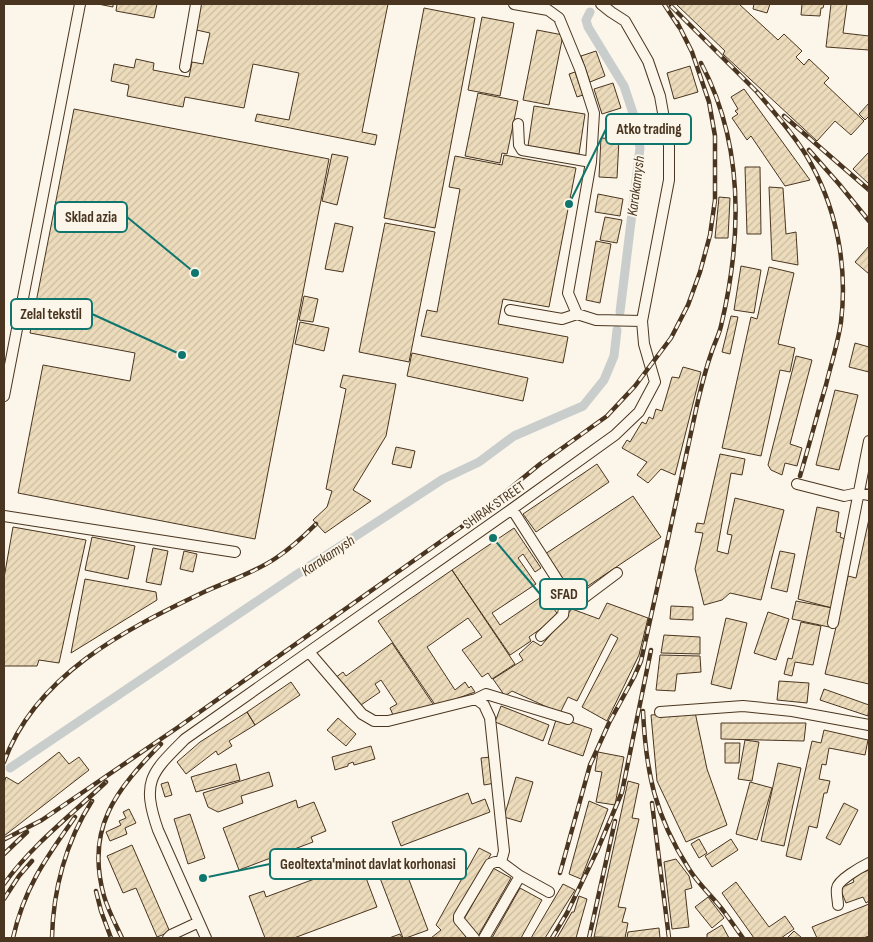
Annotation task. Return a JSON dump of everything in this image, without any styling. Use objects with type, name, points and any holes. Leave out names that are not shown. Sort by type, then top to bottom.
[{"type":"street","points":[[4,396],[80,4]]},
{"type":"street","points":[[185,67],[196,4]]},
{"type":"street","points":[[514,4],[548,10],[559,18],[580,69],[594,113],[591,162],[568,293],[577,314]]},
{"type":"street","name":"SHIRAK STREET","points":[[206,938],[152,813],[150,783],[157,768],[186,739],[615,435],[639,412],[656,382],[644,344],[642,320],[669,180],[669,146],[660,96],[648,62],[625,21],[602,4]]},
{"type":"street","points":[[518,124],[519,145],[522,150],[591,162]]},
{"type":"street","points":[[510,310],[562,318],[577,314],[596,320],[642,320]]},
{"type":"street","points":[[833,623],[869,441]]},
{"type":"street","points":[[797,484],[844,496],[858,493],[869,495]]},
{"type":"street","points":[[512,509],[558,581],[565,600],[563,615],[541,636]]},
{"type":"street","points":[[4,516],[235,552]]},
{"type":"street","points":[[565,600],[585,597],[617,574]]},
{"type":"street","points":[[309,652],[362,714],[374,721],[388,721],[476,699],[486,694],[568,719]]},
{"type":"street","points":[[476,699],[484,705],[490,718],[504,851],[501,862]]},
{"type":"street","points":[[660,712],[743,706],[792,711],[869,725]]},
{"type":"street","points":[[474,938],[459,920],[459,916],[490,864],[501,862],[520,876],[548,892]]},
{"type":"street","points":[[838,906],[837,887],[839,883],[854,871],[869,863]]},
{"type":"street","points":[[484,938],[520,876]]},
{"type":"street","points":[[168,938],[199,922]]},
{"type":"building","points":[[98,4],[113,4],[113,7]]},
{"type":"building","points":[[117,4],[157,4],[154,18],[116,11]]},
{"type":"building","points":[[197,4],[388,4],[362,132],[377,135],[375,145],[255,121],[257,114],[289,120],[299,73],[253,64],[244,108],[185,97],[183,107],[127,96],[129,85],[111,81],[114,64],[134,68],[136,59],[154,63],[153,70],[189,77],[192,62],[203,64],[210,33],[192,29]]},
{"type":"building","points":[[676,4],[739,4],[778,40],[784,34],[802,51],[796,57],[804,65],[809,59],[829,78],[824,83],[864,121],[851,135],[835,121],[817,141],[723,54],[725,51]]},
{"type":"building","points":[[754,4],[770,4],[767,13],[753,9]]},
{"type":"building","points":[[802,4],[824,4],[823,8],[821,8],[820,16],[801,15]]},
{"type":"building","points":[[831,4],[847,4],[843,33],[869,36],[869,50],[826,47]]},
{"type":"building","points":[[424,8],[475,18],[435,228],[384,218]]},
{"type":"building","points":[[482,17],[514,23],[500,96],[468,90]]},
{"type":"building","points":[[537,30],[563,35],[549,105],[523,100]]},
{"type":"building","points":[[596,51],[605,76],[590,82],[581,56]]},
{"type":"building","points":[[690,66],[698,92],[674,99],[667,73]]},
{"type":"building","points":[[575,72],[583,95],[577,97],[569,74]]},
{"type":"building","points":[[613,83],[621,108],[602,114],[594,89]]},
{"type":"building","points":[[744,89],[810,180],[785,186],[751,136],[747,140],[732,118],[738,114],[735,111],[738,109],[731,97]]},
{"type":"building","points":[[478,93],[518,101],[507,154],[502,153],[500,163],[465,156]]},
{"type":"building","points":[[869,103],[869,116],[865,120],[859,114]]},
{"type":"building","points":[[534,106],[585,114],[579,154],[528,146]]},
{"type":"building","points":[[74,109],[329,159],[255,539],[18,493],[43,365],[130,381],[135,353],[30,333]]},
{"type":"building","points":[[601,138],[619,139],[617,178],[599,177]]},
{"type":"building","points":[[869,152],[869,184],[853,169]]},
{"type":"building","points":[[332,154],[348,157],[337,205],[322,201]]},
{"type":"building","points":[[504,155],[576,168],[549,307],[503,299],[498,324],[568,337],[563,363],[421,336],[427,310],[437,312],[460,189],[449,187],[455,156],[502,165]]},
{"type":"building","points":[[745,167],[760,167],[761,234],[747,234]]},
{"type":"building","points":[[769,187],[783,188],[786,234],[796,232],[798,265],[772,260]]},
{"type":"building","points":[[598,194],[623,199],[620,216],[595,212]]},
{"type":"building","points":[[719,197],[730,198],[728,238],[715,238]]},
{"type":"building","points":[[605,217],[622,220],[617,243],[600,240]]},
{"type":"building","points":[[335,223],[353,227],[343,272],[325,269]]},
{"type":"building","points":[[385,223],[435,232],[409,362],[359,352]]},
{"type":"building","points":[[596,241],[611,244],[600,303],[586,300]]},
{"type":"building","points":[[869,246],[869,274],[855,262]]},
{"type":"building","points":[[741,266],[761,270],[754,313],[734,310]]},
{"type":"building","points":[[769,267],[794,273],[778,344],[795,348],[790,372],[780,370],[761,456],[722,448],[751,317],[757,319]]},
{"type":"building","points":[[304,296],[318,299],[313,322],[299,320]]},
{"type":"building","points":[[731,316],[738,317],[730,354],[722,352]]},
{"type":"building","points":[[300,322],[329,328],[324,351],[295,344]]},
{"type":"building","points":[[855,343],[869,347],[869,372],[849,367]]},
{"type":"building","points":[[412,353],[528,378],[523,401],[407,376]]},
{"type":"building","points":[[796,356],[812,360],[790,444],[802,448],[797,466],[785,463],[782,475],[771,470],[768,465]]},
{"type":"building","points":[[683,367],[701,372],[675,475],[661,469],[648,483],[637,475],[647,462],[622,448],[627,440],[630,442],[642,422],[646,424],[649,417],[653,419],[656,409],[662,411],[672,377],[679,378]]},
{"type":"building","points":[[343,375],[396,384],[386,436],[353,490],[371,501],[325,533],[313,520],[327,507],[332,491],[326,489],[346,389],[340,387]]},
{"type":"building","points":[[835,390],[858,395],[839,470],[816,465]]},
{"type":"building","points":[[396,447],[415,451],[411,468],[392,464]]},
{"type":"building","points":[[720,454],[745,459],[742,475],[731,473],[717,551],[728,554],[732,535],[727,534],[735,498],[784,510],[761,600],[730,593],[722,600],[704,605],[695,569],[703,533],[695,532],[697,523],[704,524]]},
{"type":"building","points":[[597,464],[609,482],[536,532],[523,514]]},
{"type":"building","points":[[633,496],[661,537],[573,596],[545,554]]},
{"type":"building","points":[[817,507],[839,512],[836,532],[841,533],[840,537],[845,539],[832,608],[798,599]]},
{"type":"building","points":[[869,519],[869,684],[825,674],[848,576],[856,578]]},
{"type":"building","points":[[13,527],[86,540],[59,663],[39,660],[37,666],[4,666],[4,578]]},
{"type":"building","points":[[514,528],[541,568],[535,572],[523,554],[518,558],[536,584],[492,613],[500,625],[544,595],[559,616],[529,637],[531,641],[510,655],[452,570]]},
{"type":"building","points":[[92,537],[135,546],[128,579],[85,570]]},
{"type":"building","points":[[153,548],[168,551],[161,585],[146,582]]},
{"type":"building","points":[[184,551],[197,554],[193,572],[180,569]]},
{"type":"building","points":[[780,551],[795,554],[787,592],[771,588]]},
{"type":"building","points":[[452,570],[515,664],[492,679],[488,673],[482,677],[462,650],[482,637],[468,618],[427,647],[455,690],[465,682],[475,692],[436,706],[378,621]]},
{"type":"building","points":[[85,579],[156,592],[157,600],[71,653]]},
{"type":"building","points":[[796,601],[833,608],[829,627],[792,619]]},
{"type":"building","points":[[607,603],[648,618],[639,655],[607,721],[582,707],[618,638],[611,634],[577,701],[568,697],[560,713],[512,691],[505,696],[493,679],[523,660],[519,654],[533,641],[541,646],[572,609],[599,619]]},
{"type":"building","points":[[671,606],[693,607],[693,620],[670,619]]},
{"type":"building","points":[[768,612],[789,619],[776,660],[754,653]]},
{"type":"building","points":[[726,618],[747,623],[731,689],[711,684]]},
{"type":"building","points":[[801,622],[821,626],[813,665],[795,662],[792,676],[784,674],[788,658],[792,659]]},
{"type":"building","points":[[664,635],[700,637],[700,654],[661,653]]},
{"type":"building","points":[[392,643],[435,707],[393,715],[390,708],[397,704],[381,680],[375,684],[380,692],[361,705],[335,678],[343,672],[346,676]]},
{"type":"building","points":[[660,655],[700,656],[701,672],[677,674],[675,691],[656,690]]},
{"type":"building","points":[[779,681],[809,683],[807,703],[777,700]]},
{"type":"building","points":[[291,682],[300,695],[255,725],[247,712]]},
{"type":"building","points":[[824,689],[869,705],[868,716],[820,700]]},
{"type":"building","points":[[501,706],[549,725],[543,741],[495,722]]},
{"type":"building","points":[[247,712],[255,725],[229,741],[232,746],[218,755],[216,751],[186,774],[177,762],[200,742]]},
{"type":"building","points":[[695,712],[707,769],[727,825],[686,842],[657,781],[651,715]]},
{"type":"building","points":[[557,717],[592,729],[583,756],[548,744]]},
{"type":"building","points":[[338,718],[356,734],[346,746],[327,730]]},
{"type":"building","points":[[721,723],[806,723],[804,741],[721,739]]},
{"type":"building","points":[[824,730],[868,740],[865,755],[829,748],[826,765],[822,764],[819,779],[830,781],[827,793],[824,793],[817,828],[809,826],[801,860],[786,856],[812,741],[821,743]]},
{"type":"building","points":[[745,740],[759,742],[752,781],[738,779]]},
{"type":"building","points":[[725,743],[740,743],[739,763],[725,763]]},
{"type":"building","points":[[371,746],[375,759],[354,765],[353,762],[348,764],[348,766],[335,770],[332,757]]},
{"type":"building","points":[[59,752],[69,764],[79,757],[89,770],[4,836],[4,783],[6,777],[18,784]]},
{"type":"building","points":[[598,752],[624,757],[615,805],[596,802],[602,772],[595,771]]},
{"type":"building","points":[[491,757],[495,783],[484,785],[481,758]]},
{"type":"building","points":[[778,763],[801,768],[784,846],[761,841]]},
{"type":"building","points":[[236,764],[240,780],[196,792],[191,777]]},
{"type":"building","points":[[269,772],[273,786],[241,796],[243,803],[218,812],[208,807],[203,793]]},
{"type":"building","points":[[516,777],[533,782],[521,822],[504,817]]},
{"type":"building","points":[[628,781],[639,784],[632,818],[639,819],[618,907],[626,908],[622,922],[628,923],[625,938],[594,937]]},
{"type":"building","points":[[168,782],[172,795],[165,797],[161,784]]},
{"type":"building","points":[[750,782],[772,788],[757,840],[736,834]]},
{"type":"building","points":[[468,793],[472,804],[485,799],[490,812],[401,846],[392,822]]},
{"type":"building","points":[[296,800],[298,808],[314,802],[326,831],[311,837],[313,842],[239,870],[223,828]]},
{"type":"building","points":[[589,801],[608,809],[581,879],[569,874]]},
{"type":"building","points":[[844,803],[858,810],[840,845],[826,838]]},
{"type":"building","points":[[129,809],[136,823],[125,828],[127,834],[110,841],[106,832],[121,825],[119,821],[126,818],[123,812]]},
{"type":"building","points":[[190,814],[205,858],[188,864],[174,819]]},
{"type":"building","points":[[699,839],[707,853],[699,858],[691,844]]},
{"type":"building","points":[[731,839],[738,850],[712,867],[705,856]]},
{"type":"building","points":[[132,845],[170,932],[157,937],[136,888],[123,893],[107,856]]},
{"type":"building","points":[[479,848],[491,854],[454,921],[467,938],[431,938],[441,930],[436,925]]},
{"type":"building","points":[[400,856],[428,930],[406,938],[403,938],[375,865]]},
{"type":"building","points":[[676,859],[689,876],[692,888],[685,890],[689,927],[672,929],[664,862]]},
{"type":"building","points":[[360,862],[377,907],[294,938],[265,938],[249,896],[264,891],[266,897]]},
{"type":"building","points":[[493,868],[511,878],[478,936],[463,921]]},
{"type":"building","points":[[869,870],[869,901],[866,903],[863,897],[846,903],[840,888],[854,882],[852,877]]},
{"type":"building","points":[[736,882],[769,927],[785,916],[794,929],[781,938],[754,938],[722,893]]},
{"type":"building","points":[[563,884],[575,890],[545,938],[531,938]]},
{"type":"building","points":[[520,888],[542,900],[521,938],[492,938]]},
{"type":"building","points":[[579,896],[587,899],[576,938],[557,938],[572,912],[574,912]]},
{"type":"building","points":[[708,897],[724,918],[712,928],[695,907]]},
{"type":"building","points":[[869,904],[869,936],[863,938],[817,938],[812,927]]},
{"type":"building","points":[[722,925],[729,938],[707,938],[707,934]]},
{"type":"building","points":[[659,928],[660,938],[627,938],[628,932]]},
{"type":"building","points":[[794,931],[802,938],[787,938]]},
{"type":"building","points":[[400,934],[402,938],[389,938]]},
{"type":"waterway","name":"Karakamysh","points":[[590,12],[586,20],[588,27],[624,86],[634,116],[640,148],[620,312]]},
{"type":"waterway","name":"Karakamysh","points":[[10,768],[296,575],[443,479],[479,462],[514,436],[583,406],[604,380],[614,356],[617,330]]},
{"type":"railway","points":[[664,4],[679,27]]},
{"type":"railway","points":[[671,6],[761,96]]},
{"type":"railway","points":[[5,839],[42,820],[177,728],[474,518],[540,464],[607,416],[635,386],[671,338],[688,305],[700,272],[710,235],[715,200],[715,136],[709,102],[692,52],[677,22]]},
{"type":"railway","points":[[560,873],[590,765],[641,661],[699,399],[712,350],[720,329],[728,293],[735,225],[732,159],[725,126],[715,94],[701,63]]},
{"type":"railway","points":[[757,92],[795,138],[816,174],[832,215],[841,257],[843,300],[840,330],[800,476]]},
{"type":"railway","points":[[784,116],[869,190]]},
{"type":"railway","points":[[809,150],[869,221]]},
{"type":"railway","points":[[4,762],[19,731],[38,704],[60,680],[86,659],[144,622],[268,563],[292,546],[316,524]]},
{"type":"railway","points":[[552,938],[567,913],[597,851],[622,792],[651,650]]},
{"type":"railway","points":[[643,711],[650,774],[654,793],[668,831],[677,850],[693,875],[721,907],[743,938]]},
{"type":"railway","points":[[122,938],[104,896],[99,872],[99,850],[102,830],[108,812],[118,794],[161,744]]},
{"type":"railway","points":[[4,884],[39,843],[106,782]]},
{"type":"railway","points":[[52,938],[55,902],[63,866],[75,833],[92,801]]},
{"type":"railway","points":[[652,803],[669,938]]},
{"type":"railway","points":[[13,938],[23,904],[37,874],[75,817]]},
{"type":"railway","points":[[589,938],[615,821]]},
{"type":"railway","points":[[4,854],[27,832]]},
{"type":"railway","points":[[4,899],[19,876],[32,861]]},
{"type":"railway","points":[[96,891],[111,938]]},
{"type":"place","name":"Atko trading","points":[[569,204]]},
{"type":"place","name":"Sklad azia","points":[[195,273]]},
{"type":"place","name":"Zelal tekstil","points":[[182,355]]},
{"type":"place","name":"SFAD","points":[[493,538]]},
{"type":"place","name":"Geoltexta'minot davlat korhonasi","points":[[203,878]]}]
